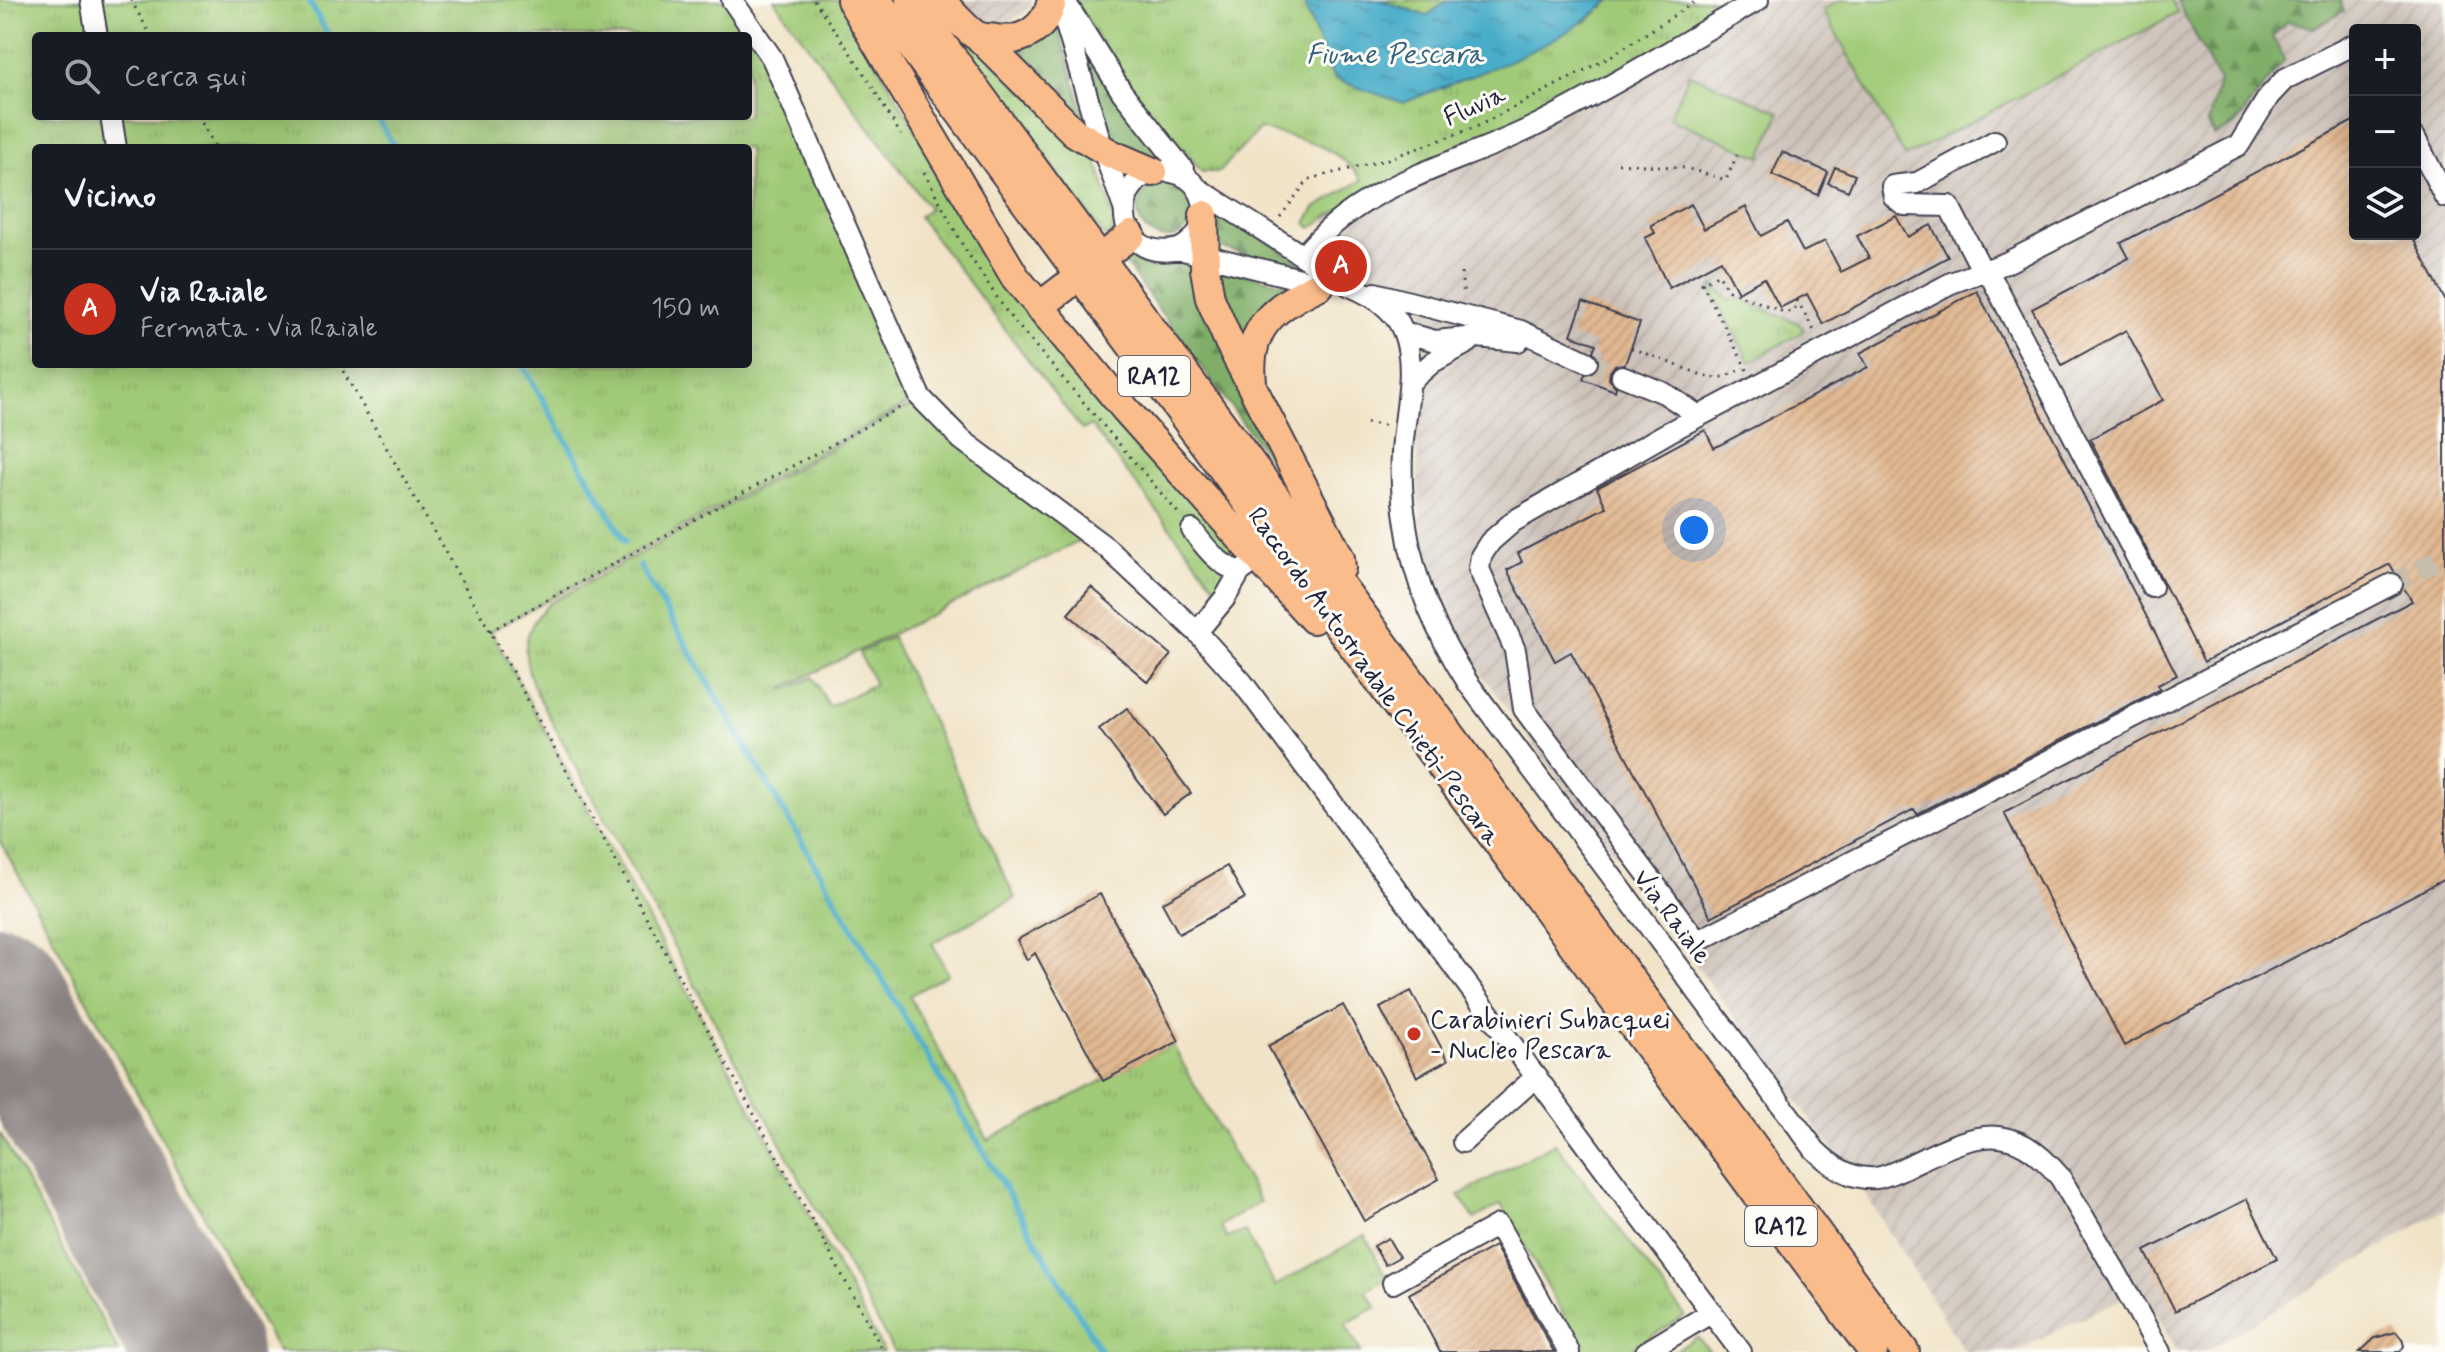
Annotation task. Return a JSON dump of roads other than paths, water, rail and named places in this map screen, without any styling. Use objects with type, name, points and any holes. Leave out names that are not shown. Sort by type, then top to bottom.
[{"type":"highway","points":[[851,0],[1015,277],[1250,565],[1306,611],[1395,727],[1431,751]]},
{"type":"highway","name":"Raccordo Autostradale Chieti-Pescara","points":[[877,0],[1873,1352]]},
{"type":"highway","name":"Raccordo Autostradale Chieti-Pescara","points":[[910,0],[1905,1352]]},
{"type":"highway","points":[[940,0],[1074,132],[1103,150],[1153,172]]},
{"type":"highway","points":[[978,36],[1003,40],[1027,35],[1045,20],[1052,0]]},
{"type":"highway","points":[[1196,194],[1192,253],[1229,342],[1340,558],[1343,588]]},
{"type":"highway","points":[[1252,387],[1251,354],[1263,325],[1286,302],[1334,285]]},
{"type":"highway","points":[[1039,307],[1065,287]]},
{"type":"street","points":[[91,0],[96,32]]},
{"type":"street","points":[[732,0],[772,58],[920,397],[962,440],[1107,548],[1197,632],[1242,682],[1741,1352]]},
{"type":"street","points":[[1061,0],[1123,230],[1140,245],[1152,250],[1192,253],[1334,285],[1521,331],[1587,362]]},
{"type":"street","points":[[1061,0],[1122,92],[1183,169],[1196,194]]},
{"type":"street","points":[[1304,255],[1336,220],[1388,189],[1532,128],[1758,0]]},
{"type":"street","points":[[2349,47],[2285,79],[2269,96],[2239,145],[1986,271],[1951,283],[1699,416],[1514,521],[1490,542],[1481,556],[1479,569],[1515,650],[1524,709],[1694,937],[1700,940],[2392,584]]},
{"type":"street","points":[[112,120],[115,144]]},
{"type":"street","points":[[1995,141],[1917,183],[1892,186],[1894,197],[1904,205],[1949,206],[2152,587]]},
{"type":"street","points":[[2421,150],[2445,197]]},
{"type":"street","points":[[1123,230],[1133,185],[1153,172],[1165,171],[1196,194],[1304,255],[1334,285],[1382,302],[1404,332],[1435,341],[1477,337],[1553,348]]},
{"type":"street","points":[[1404,332],[1425,321],[1459,317]]},
{"type":"street","name":"Via Raiale","points":[[1404,332],[1410,382],[1402,452],[1406,525],[1414,567],[1436,629],[1468,683],[1815,1150],[1839,1169],[1859,1177],[1874,1178],[1890,1174],[1978,1135],[1997,1136],[2021,1144],[2041,1157],[2060,1177],[2160,1352]]},
{"type":"street","points":[[1410,382],[1433,362],[1477,337]]},
{"type":"street","points":[[1628,368],[1699,416]]},
{"type":"street","points":[[1192,530],[1212,555],[1229,568],[1250,565]]},
{"type":"street","points":[[1197,632],[1250,565]]},
{"type":"street","points":[[1463,1142],[1537,1076]]},
{"type":"street","points":[[1393,1283],[1498,1225],[1569,1352]]},
{"type":"street","points":[[1646,1352],[1712,1312]]},
{"type":"water","name":"Fiume Pescara","points":[[1302,0],[1381,0],[1427,16],[1448,0],[1611,0],[1564,34],[1538,47],[1403,103],[1334,79]]},
{"type":"waterway","points":[[308,0],[327,32]]},
{"type":"waterway","points":[[378,120],[393,144]]},
{"type":"waterway","points":[[524,368],[625,541]]},
{"type":"waterway","points":[[640,566],[1101,1352]]},
{"type":"tunnel","points":[[1587,362],[1622,376]]},
{"type":"tunnel","points":[[2392,584],[2445,557]]},
{"type":"place","name":"Via Raiale","points":[[1341,266]]},
{"type":"place","name":"Carabinieri Subacquei - Nucleo Pescara","points":[[1414,1034]]}]
